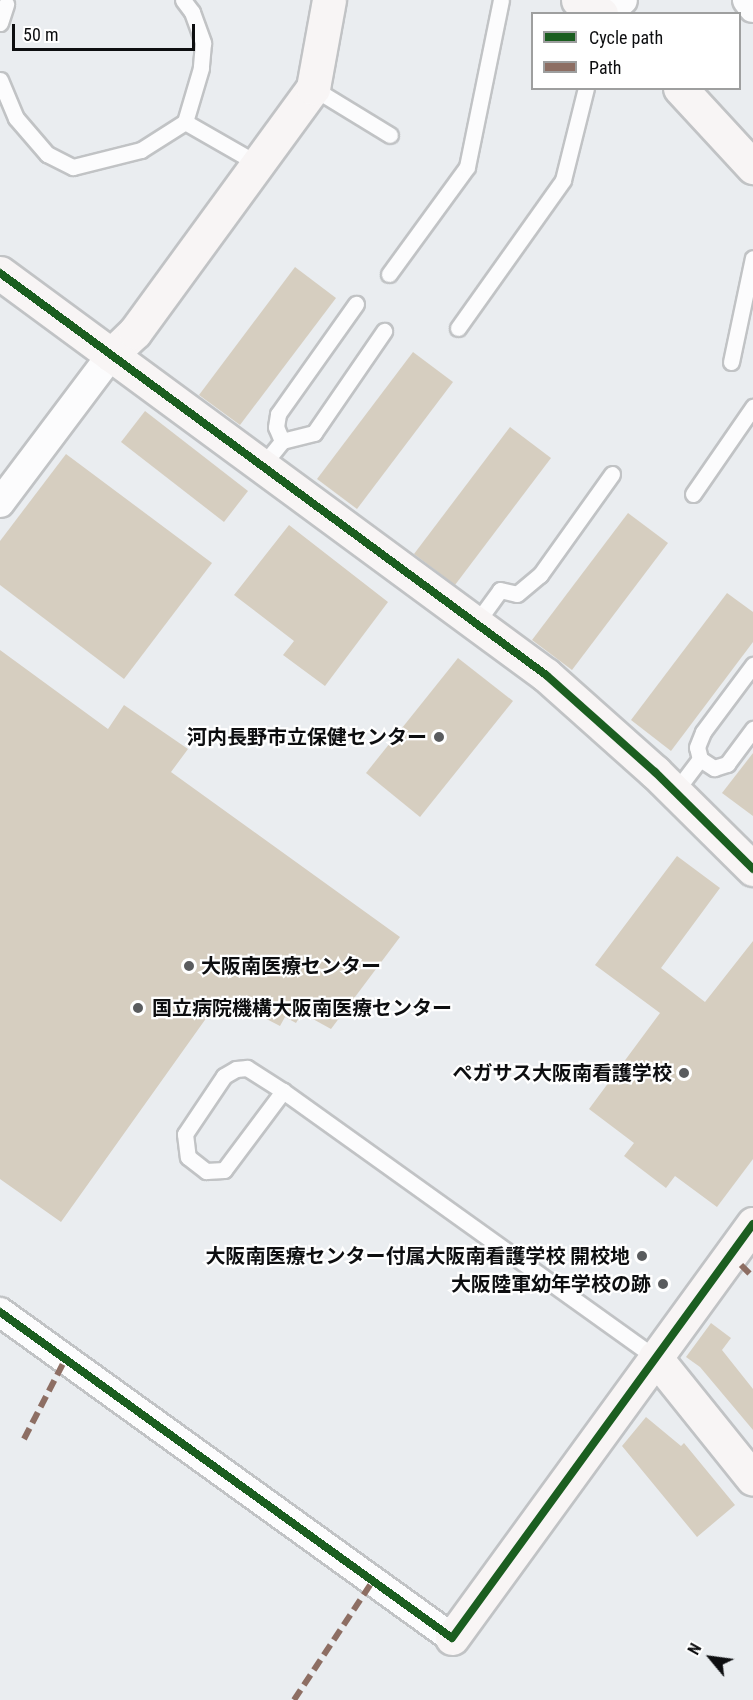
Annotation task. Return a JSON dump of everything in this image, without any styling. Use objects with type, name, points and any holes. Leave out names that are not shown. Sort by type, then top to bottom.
[{"type":"street","points":[[0,503],[111,355],[135,332],[313,88],[329,0]]},
{"type":"street","points":[[578,0],[598,12]]},
{"type":"street","points":[[609,12],[623,0]]},
{"type":"street","points":[[747,0],[753,8]]},
{"type":"street","points":[[682,90],[753,167]]},
{"type":"street","points":[[0,273],[477,622],[561,688],[675,792],[753,869]]},
{"type":"street","points":[[0,1312],[452,1638],[753,1224]]},
{"type":"street","points":[[656,1357],[753,1479]]},
{"type":"lane","points":[[0,80],[16,118],[47,154],[73,167],[141,150],[185,122],[201,68],[203,43],[192,12],[183,0]]},
{"type":"lane","points":[[389,274],[467,167],[501,0]]},
{"type":"lane","points":[[0,22],[6,2]]},
{"type":"lane","points":[[313,88],[390,135]]},
{"type":"lane","points":[[458,328],[563,180],[586,90]]},
{"type":"lane","points":[[185,122],[258,164]]},
{"type":"lane","points":[[731,362],[753,258]]},
{"type":"lane","points":[[282,441],[276,427],[278,414],[356,304]]},
{"type":"lane","points":[[262,466],[282,441],[314,433],[384,331]]},
{"type":"lane","points":[[693,494],[753,407]]},
{"type":"lane","points":[[477,622],[500,590],[517,594],[540,575],[612,474]]},
{"type":"lane","points":[[753,665],[703,732],[697,747],[700,759],[714,768],[727,764],[753,729]]},
{"type":"lane","points":[[675,792],[700,759]]},
{"type":"lane","points":[[283,1091],[224,1170],[206,1171],[188,1157],[185,1134],[224,1076],[236,1069],[247,1068],[283,1091],[656,1357]]},
{"type":"building","points":[[295,267],[336,298],[240,425],[199,395]]},
{"type":"building","points":[[413,352],[453,382],[357,509],[317,479]]},
{"type":"building","points":[[145,411],[248,491],[224,522],[121,442]]},
{"type":"building","points":[[510,427],[551,458],[455,585],[414,554]]},
{"type":"building","points":[[66,454],[212,563],[124,679],[0,585],[0,541]]},
{"type":"building","points":[[628,513],[668,543],[572,670],[532,640]]},
{"type":"building","points":[[289,525],[388,602],[325,686],[283,655],[294,641],[234,595]]},
{"type":"building","points":[[727,593],[753,612],[753,642],[671,751],[631,720]]},
{"type":"building","name":"大阪南医療センター","points":[[0,650],[108,729],[124,705],[188,749],[171,772],[400,937],[331,1029],[302,1013],[296,1023],[285,1017],[280,1026],[222,996],[61,1222],[0,1179]]},
{"type":"building","name":"河内長野市立保健センター","points":[[458,658],[513,701],[420,817],[366,773]]},
{"type":"building","points":[[753,753],[753,816],[722,793]]},
{"type":"building","name":"ぺガサス大阪南看護学校","points":[[677,856],[720,888],[661,968],[705,1002],[753,941],[753,1159],[717,1207],[675,1176],[666,1188],[624,1156],[634,1143],[589,1109],[660,1013],[595,965]]},
{"type":"building","points":[[711,1323],[731,1338],[722,1350],[753,1389],[753,1430],[700,1367],[686,1357]]},
{"type":"building","points":[[646,1417],[681,1446],[684,1443],[735,1505],[697,1537],[622,1446]]},
{"type":"marked path","points":[[741,1265],[753,1277]]},
{"type":"marked path","points":[[24,1439],[65,1360]]},
{"type":"marked path","points":[[294,1700],[372,1582]]},
{"type":"cycle path","points":[[0,273],[546,675],[655,772],[753,869]]},
{"type":"cycle path","points":[[0,1312],[452,1638],[753,1224]]},
{"type":"place","name":"河内長野市立保健センター","points":[[439,737]]},
{"type":"place","name":"大阪南医療センター","points":[[189,966]]},
{"type":"place","name":"国立病院機構大阪南医療センター","points":[[138,1008]]},
{"type":"place","name":"ぺガサス大阪南看護学校","points":[[684,1073]]},
{"type":"place","name":"大阪南医療センター付属大阪南看護学校 開校地","points":[[642,1256]]},
{"type":"place","name":"大阪陸軍幼年学校の跡","points":[[663,1284]]}]
